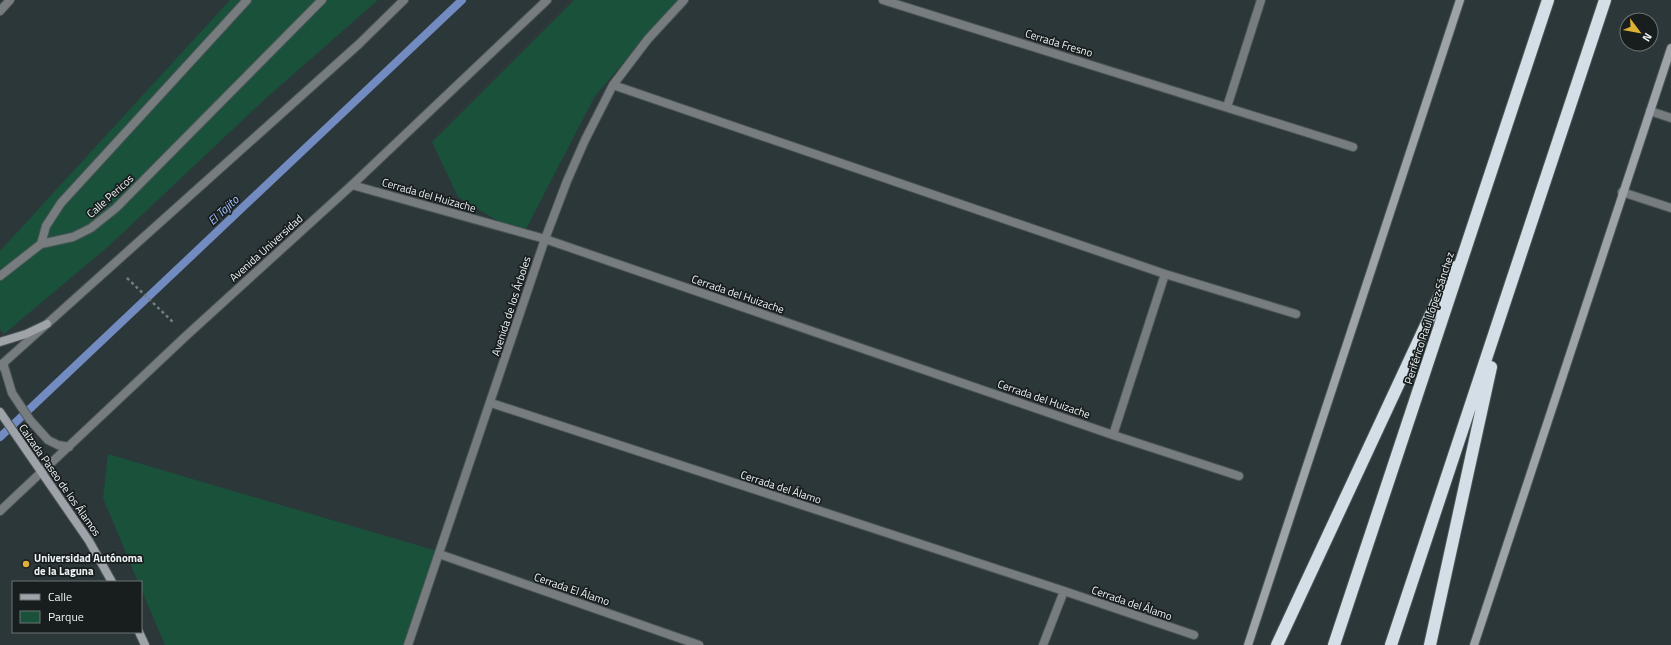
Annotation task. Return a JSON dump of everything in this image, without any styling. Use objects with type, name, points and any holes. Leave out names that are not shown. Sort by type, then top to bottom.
[{"type":"highway","name":"Periférico Raúl López Sánchez","points":[[1334,645],[1548,0]]},
{"type":"highway","points":[[1391,645],[1604,0]]},
{"type":"highway","points":[[1277,645],[1477,216]]},
{"type":"highway","points":[[1430,645],[1504,306]]},
{"type":"main road","points":[[1248,645],[1460,0]]},
{"type":"main road","points":[[1474,645],[1622,192],[1650,111],[1668,69],[1671,48]]},
{"type":"main road","points":[[0,342],[26,334],[47,324]]},
{"type":"main road","name":"Calzada Paseo de los Álamos","points":[[0,412],[89,542],[111,581]]},
{"type":"main road","points":[[139,633],[145,645]]},
{"type":"street","points":[[0,11],[10,0]]},
{"type":"street","points":[[0,276],[40,244],[46,226],[60,203],[247,0]]},
{"type":"street","name":"Calle Pericos","points":[[40,244],[73,237],[91,228],[116,208],[322,0]]},
{"type":"street","points":[[69,447],[58,445],[48,440],[41,432],[12,393],[2,364],[359,44],[404,0]]},
{"type":"street","name":"Avenida Universidad","points":[[0,511],[187,335],[352,185],[547,0]]},
{"type":"street","name":"Avenida de los Árboles","points":[[408,645],[491,403],[545,239],[567,181],[585,140],[613,85],[648,39],[684,0]]},
{"type":"street","name":"Cerrada Fresno","points":[[883,0],[1353,147]]},
{"type":"street","points":[[1228,107],[1261,0]]},
{"type":"street","points":[[613,85],[1165,274],[1296,314]]},
{"type":"street","points":[[1650,111],[1671,118]]},
{"type":"street","name":"Cerrada del Huizache","points":[[352,185],[545,239],[1114,435],[1239,476]]},
{"type":"street","points":[[1622,192],[1671,208]]},
{"type":"street","points":[[1114,435],[1165,274]]},
{"type":"street","name":"Cerrada del Álamo","points":[[491,403],[1194,635]]},
{"type":"street","name":"Cerrada El Álamo","points":[[439,554],[699,645]]},
{"type":"street","points":[[1044,645],[1064,591]]},
{"type":"path","points":[[132,283],[176,325]]},
{"type":"green space","points":[[230,0],[378,0],[264,100],[110,245],[4,334],[0,329],[0,251]]},
{"type":"green space","points":[[574,0],[677,0],[595,96],[526,229],[498,221],[458,197],[432,142]]},
{"type":"green space","points":[[108,454],[437,551],[407,645],[165,645],[142,591],[142,581],[138,581],[103,498]]},
{"type":"waterway","name":"El Tajito","points":[[0,437],[462,0]]},
{"type":"place","name":"Universidad Autónoma de la Laguna","points":[[26,564]]}]
